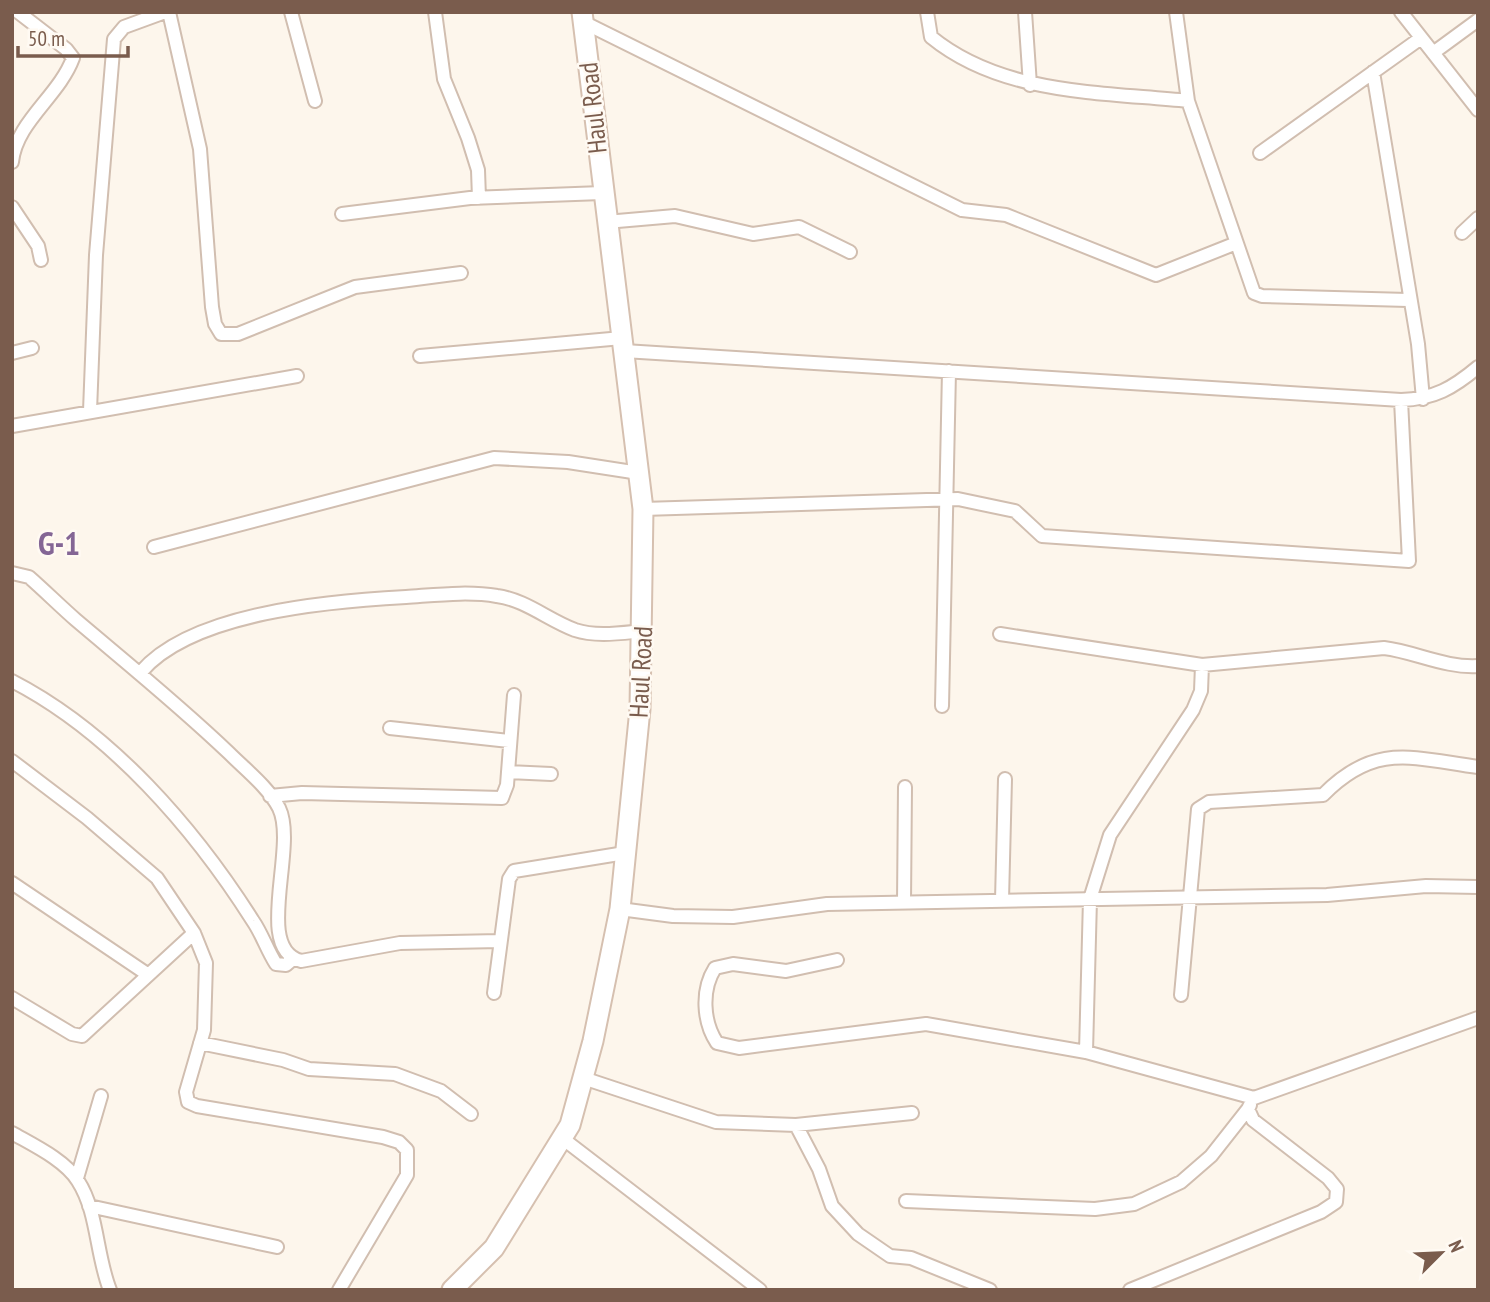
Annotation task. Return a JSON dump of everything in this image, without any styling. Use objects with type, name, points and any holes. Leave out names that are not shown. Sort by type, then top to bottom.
[{"type":"main road","name":"Haul Road","points":[[458,1288],[494,1248],[570,1125],[583,1079],[620,909],[640,709],[643,509],[582,17]]},
{"type":"street","points":[[12,162],[14,145],[59,85],[73,58],[66,49],[18,12]]},
{"type":"street","points":[[90,411],[96,255],[114,39],[124,27],[167,12],[200,149],[212,307],[215,324],[221,334],[238,334],[355,287],[461,273]]},
{"type":"street","points":[[291,12],[315,101]]},
{"type":"street","points":[[435,12],[444,79],[478,170],[479,198]]},
{"type":"street","points":[[927,12],[931,37],[950,52],[1030,85],[1188,101]]},
{"type":"street","points":[[1025,12],[1030,85]]},
{"type":"street","points":[[1176,12],[1188,101],[1234,244],[1254,293],[1262,296],[1408,300]]},
{"type":"street","points":[[1401,12],[1478,110]]},
{"type":"street","points":[[582,17],[962,210],[1006,215],[1156,275],[1234,244]]},
{"type":"street","points":[[1433,53],[1478,20]]},
{"type":"street","points":[[1260,153],[1421,38]]},
{"type":"street","points":[[1373,72],[1408,300],[1418,344],[1423,399]]},
{"type":"street","points":[[342,215],[479,198],[602,193]]},
{"type":"street","points":[[12,207],[38,246],[41,260]]},
{"type":"street","points":[[606,222],[675,216],[753,234],[799,227],[850,252]]},
{"type":"street","points":[[1462,233],[1478,218]]},
{"type":"street","points":[[419,356],[623,344],[949,371],[1401,400],[1423,399],[1453,388],[1478,367]]},
{"type":"street","points":[[12,353],[32,348]]},
{"type":"street","points":[[942,706],[949,371]]},
{"type":"street","points":[[12,426],[297,376]]},
{"type":"street","points":[[643,509],[946,499],[1015,511],[1042,536],[1409,561],[1401,400]]},
{"type":"street","points":[[154,547],[494,458],[568,462],[639,473]]},
{"type":"street","points":[[12,573],[29,577],[198,723],[279,808],[286,845],[277,932],[283,948],[293,960]]},
{"type":"street","points":[[141,673],[152,660],[191,637],[321,603],[449,594],[498,596],[544,612],[575,630],[608,634],[643,631]]},
{"type":"street","points":[[1000,634],[1202,665],[1384,648],[1409,651],[1426,660],[1478,666]]},
{"type":"street","points":[[1086,1052],[1090,899],[1111,835],[1194,710],[1201,691],[1202,665]]},
{"type":"street","points":[[12,681],[82,723],[136,771],[223,880],[254,923],[276,964],[281,966],[293,960],[301,961],[400,943],[500,941]]},
{"type":"street","points":[[270,796],[302,793],[502,798],[506,792],[514,695]]},
{"type":"street","points":[[390,728],[509,741]]},
{"type":"street","points":[[1181,995],[1198,809],[1209,802],[1323,796],[1341,776],[1366,763],[1401,756],[1478,767]]},
{"type":"street","points":[[12,761],[157,878],[194,933],[206,963],[204,1030],[186,1092],[188,1101],[197,1106],[383,1137],[399,1142],[407,1150],[407,1175],[339,1290]]},
{"type":"street","points":[[508,772],[551,774]]},
{"type":"street","points":[[1002,900],[1005,779]]},
{"type":"street","points":[[904,902],[905,787]]},
{"type":"street","points":[[494,993],[509,879],[514,871],[625,853]]},
{"type":"street","points":[[12,883],[147,974]]},
{"type":"street","points":[[620,909],[673,916],[733,917],[827,904],[1327,895],[1426,886],[1478,887]]},
{"type":"street","points":[[12,998],[72,1034],[82,1036],[194,933]]},
{"type":"street","points":[[837,960],[786,971],[733,964],[715,968],[708,979],[706,1026],[717,1043],[739,1048],[926,1024],[1086,1052],[1251,1104]]},
{"type":"street","points":[[906,1201],[1095,1209],[1134,1204],[1181,1182],[1211,1156],[1251,1104],[1478,1018]]},
{"type":"street","points":[[200,1043],[283,1060],[309,1069],[395,1074],[441,1091],[471,1114]]},
{"type":"street","points":[[583,1079],[716,1122],[796,1125],[912,1113]]},
{"type":"street","points":[[77,1178],[101,1096]]},
{"type":"street","points":[[1130,1290],[1321,1212],[1336,1202],[1337,1189],[1328,1178],[1253,1120],[1251,1104]]},
{"type":"street","points":[[796,1125],[819,1169],[832,1206],[858,1234],[890,1256],[911,1258],[990,1290]]},
{"type":"street","points":[[12,1133],[34,1145],[77,1178],[89,1206],[101,1265],[110,1290]]},
{"type":"street","points":[[562,1138],[763,1289]]},
{"type":"street","points":[[89,1206],[146,1216],[277,1247]]},
{"type":"district","name":"G-1","points":[[59,543]]}]
